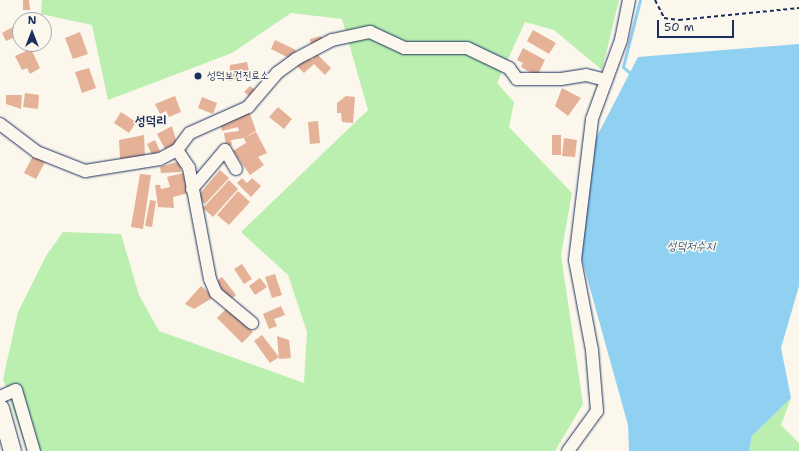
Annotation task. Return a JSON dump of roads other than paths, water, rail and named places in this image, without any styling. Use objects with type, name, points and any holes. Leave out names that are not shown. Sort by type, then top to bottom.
[{"type":"main road","points":[[0,408],[12,451]]},
{"type":"street","points":[[568,451],[597,411],[592,350],[575,260],[592,119],[621,40],[629,0]]},
{"type":"street","points":[[0,124],[37,152],[85,171],[160,159],[178,150],[190,133],[248,107],[277,73],[296,59],[332,40],[370,32],[405,48],[467,48],[509,68],[517,79],[561,80],[586,75],[606,80]]},
{"type":"street","points":[[178,150],[189,168],[210,279],[216,293],[252,323]]},
{"type":"street","points":[[192,189],[225,150],[236,170]]},
{"type":"street","points":[[0,397],[16,390],[34,451]]},
{"type":"water","name":"성덕저수지","points":[[799,44],[799,286],[781,348],[791,398],[752,436],[749,451],[629,451],[628,425],[581,256],[594,142],[638,57]]},
{"type":"waterway","points":[[630,73],[623,67],[640,0]]},
{"type":"place","name":"성덕보건진료소","points":[[198,76]]},
{"type":"district","name":"성덕리","points":[[151,121]]}]
